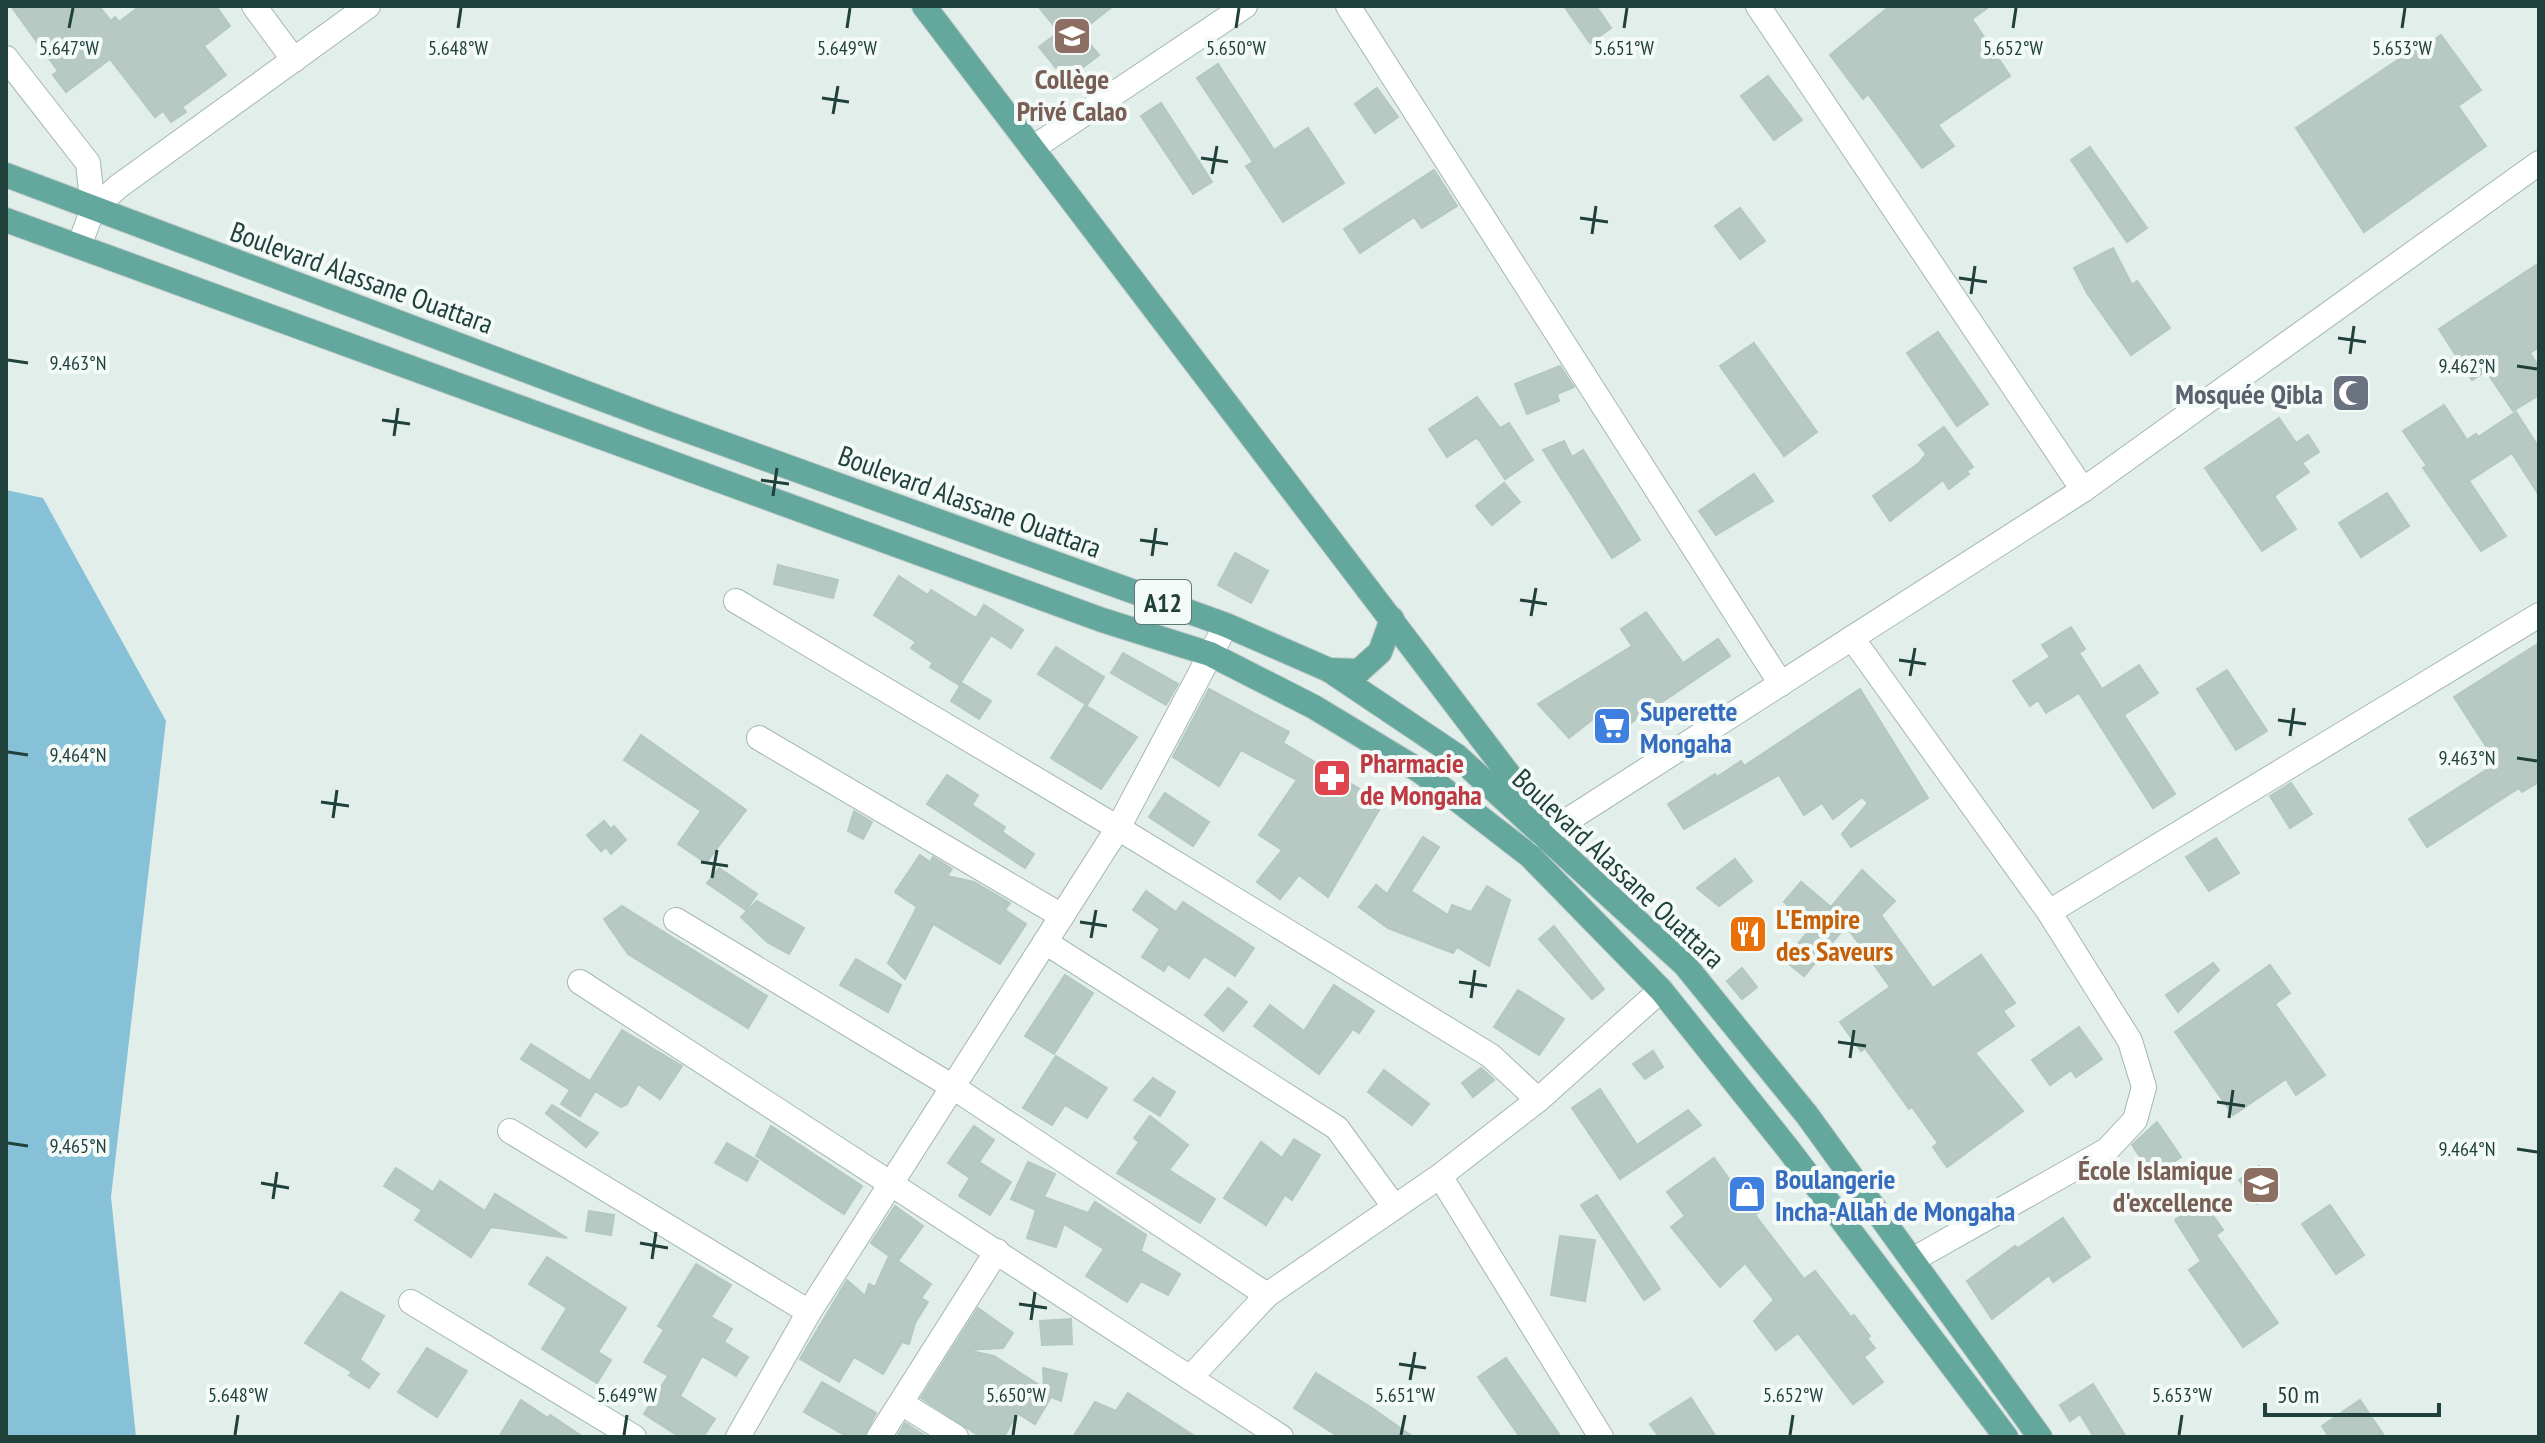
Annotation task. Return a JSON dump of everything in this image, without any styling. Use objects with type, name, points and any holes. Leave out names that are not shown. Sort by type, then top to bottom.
[{"type":"main road","name":"A12","points":[[924,6],[1523,793],[1536,846]]},
{"type":"main road","name":"Boulevard Alassane Ouattara","points":[[6,175],[1226,625],[1329,670],[1457,756],[1661,990],[1798,1162],[2006,1437]]},
{"type":"main road","name":"Boulevard Alassane Ouattara","points":[[6,220],[1102,620],[1210,654],[1314,707],[1536,846],[1685,965],[1807,1115],[2040,1437]]},
{"type":"main road","points":[[1329,670],[1359,671],[1380,652],[1392,619]]},
{"type":"street","points":[[254,6],[294,60]]},
{"type":"street","points":[[93,209],[119,186],[368,6]]},
{"type":"street","points":[[1033,148],[1245,6]]},
{"type":"street","points":[[1348,6],[1781,684]]},
{"type":"street","points":[[1758,6],[2083,490]]},
{"type":"street","points":[[6,58],[88,163],[93,209],[79,246]]},
{"type":"street","points":[[1536,846],[2083,490],[2539,163]]},
{"type":"street","points":[[736,601],[1118,828],[1491,1056],[1538,1100]]},
{"type":"street","points":[[2049,912],[2539,615]]},
{"type":"street","points":[[738,1437],[809,1312],[1118,828],[1226,625]]},
{"type":"street","points":[[1852,638],[2049,912],[2130,1041],[2144,1087],[2135,1120],[2107,1150],[1914,1259]]},
{"type":"street","points":[[759,738],[1062,916]]},
{"type":"street","points":[[676,920],[953,1087],[1267,1295]]},
{"type":"street","points":[[1045,942],[1337,1128],[1393,1205]]},
{"type":"street","points":[[580,982],[1278,1436]]},
{"type":"street","points":[[1190,1378],[1267,1295],[1393,1205],[1440,1176],[1538,1100],[1661,990]]},
{"type":"street","points":[[510,1131],[809,1312]]},
{"type":"street","points":[[1440,1176],[1601,1437]]},
{"type":"street","points":[[879,1437],[997,1251]]},
{"type":"street","points":[[411,1302],[634,1437]]},
{"type":"street","points":[[901,1403],[956,1437]]},
{"type":"water","points":[[6,490],[43,498],[166,721],[111,1197],[136,1437],[6,1437]]},
{"type":"building","points":[[11,6],[99,6],[111,21],[115,17],[119,22],[140,6],[216,6],[230,26],[204,46],[226,75],[182,107],[186,112],[171,122],[163,111],[155,117],[110,59],[66,92],[53,75],[58,71]]},
{"type":"building","points":[[1038,6],[1113,6],[1080,32],[1099,55],[1066,80],[1039,47],[1059,32]]},
{"type":"building","points":[[1564,6],[1596,6],[1611,28],[1590,43]]},
{"type":"building","points":[[1890,6],[1990,6],[1972,19],[2010,76],[1938,125],[1954,146],[1922,168],[1868,94],[1863,99],[1830,55]]},
{"type":"building","points":[[2441,35],[2481,90],[2458,106],[2486,146],[2364,232],[2296,128],[2420,45],[2423,48]]},
{"type":"building","points":[[1218,64],[1274,150],[1308,128],[1344,183],[1283,222],[1246,166],[1253,162],[1197,78]]},
{"type":"building","points":[[1768,76],[1802,120],[1774,140],[1741,96]]},
{"type":"building","points":[[1377,88],[1398,117],[1375,133],[1355,104]]},
{"type":"building","points":[[1161,103],[1212,182],[1193,194],[1141,116]]},
{"type":"building","points":[[2090,147],[2147,228],[2127,242],[2071,160]]},
{"type":"building","points":[[1434,170],[1457,206],[1422,228],[1414,217],[1360,253],[1344,229]]},
{"type":"building","points":[[1740,208],[1765,241],[1740,259],[1715,226]]},
{"type":"building","points":[[2113,248],[2132,285],[2137,281],[2170,328],[2131,355],[2087,293],[2074,268]]},
{"type":"building","points":[[2539,263],[2539,347],[2530,353],[2539,367],[2539,395],[2513,411],[2486,371],[2472,380],[2439,329]]},
{"type":"building","points":[[1938,332],[1988,404],[1957,426],[1907,353]]},
{"type":"building","points":[[1754,343],[1817,432],[1784,456],[1720,366]]},
{"type":"building","points":[[1560,366],[1574,387],[1557,394],[1559,401],[1527,414],[1515,384]]},
{"type":"building","points":[[1477,397],[1500,428],[1509,423],[1533,460],[1505,479],[1476,438],[1447,457],[1429,429]]},
{"type":"building","points":[[2444,405],[2467,440],[2476,434],[2478,437],[2516,412],[2539,448],[2539,495],[2512,453],[2469,481],[2506,536],[2481,551],[2423,468],[2427,466],[2403,431]]},
{"type":"building","points":[[2279,418],[2296,443],[2308,435],[2319,452],[2302,463],[2309,472],[2274,496],[2296,529],[2262,551],[2205,468]]},
{"type":"building","points":[[1944,427],[1973,467],[1967,471],[1969,474],[1949,489],[1943,480],[1890,521],[1873,496],[1919,463],[1926,454],[1919,445]]},
{"type":"building","points":[[1564,441],[1572,457],[1583,450],[1640,540],[1612,558],[1543,450]]},
{"type":"building","points":[[1754,474],[1773,501],[1716,535],[1699,511]]},
{"type":"building","points":[[1504,483],[1520,502],[1492,525],[1476,506]]},
{"type":"building","points":[[2387,493],[2409,526],[2361,557],[2339,523]]},
{"type":"building","points":[[1235,553],[1268,571],[1251,603],[1218,585]]},
{"type":"building","points":[[778,565],[838,580],[833,598],[774,584]]},
{"type":"building","points":[[899,576],[928,595],[931,590],[976,618],[984,605],[1023,630],[1011,648],[991,635],[959,685],[930,667],[933,663],[911,648],[916,642],[874,615]]},
{"type":"building","points":[[1646,612],[1683,663],[1718,639],[1730,656],[1610,737],[1597,716],[1569,738],[1538,704],[1632,646],[1621,629]]},
{"type":"building","points":[[2071,627],[2085,649],[2079,653],[2102,689],[2139,665],[2158,693],[2124,715],[2175,794],[2153,808],[2079,693],[2046,713],[2038,700],[2030,706],[2013,681],[2050,657],[2042,645]]},
{"type":"building","points":[[2539,643],[2539,782],[2522,792],[2519,788],[2427,847],[2409,819],[2497,763],[2454,697]]},
{"type":"building","points":[[1056,647],[1104,677],[1087,705],[1038,674]]},
{"type":"building","points":[[1123,653],[1178,684],[1166,705],[1111,673]]},
{"type":"building","points":[[2227,670],[2267,731],[2236,750],[2197,689]]},
{"type":"building","points":[[962,683],[991,701],[979,719],[951,701]]},
{"type":"building","points":[[1209,689],[1289,732],[1283,743],[1383,803],[1328,897],[1299,875],[1280,899],[1257,882],[1282,850],[1259,835],[1297,780],[1241,750],[1219,786],[1173,757]]},
{"type":"building","points":[[1860,689],[1928,798],[1851,847],[1842,834],[1868,803],[1862,797],[1833,819],[1822,803],[1804,815],[1779,775],[1684,829],[1668,804],[1741,761],[1744,766]]},
{"type":"building","points":[[1085,705],[1137,737],[1101,789],[1051,758]]},
{"type":"building","points":[[641,735],[746,810],[706,863],[678,844],[701,811],[624,760]]},
{"type":"building","points":[[947,775],[978,795],[972,805],[1005,827],[1002,832],[1034,854],[1025,868],[927,804]]},
{"type":"building","points":[[2291,783],[2312,814],[2290,828],[2270,796]]},
{"type":"building","points":[[1165,793],[1209,822],[1193,846],[1149,817]]},
{"type":"building","points":[[854,811],[872,822],[863,839],[848,831]]},
{"type":"building","points":[[604,821],[611,829],[614,826],[626,840],[611,854],[606,847],[601,851],[587,835]]},
{"type":"building","points":[[1423,837],[1439,847],[1411,891],[1448,915],[1452,905],[1471,912],[1487,886],[1510,900],[1489,966],[1457,947],[1453,953],[1388,928],[1359,907],[1376,885],[1387,894]]},
{"type":"building","points":[[2216,838],[2239,873],[2209,891],[2186,857]]},
{"type":"building","points":[[920,855],[930,862],[933,857],[952,869],[947,876],[974,882],[1010,903],[1005,910],[1026,924],[1000,964],[933,924],[905,979],[888,963],[917,907],[895,892]]},
{"type":"building","points":[[1735,859],[1752,881],[1719,906],[1697,888]]},
{"type":"building","points":[[719,868],[757,894],[746,910],[707,883]]},
{"type":"building","points":[[1862,870],[1895,901],[1881,915],[1933,988],[1981,955],[2015,1003],[2003,1011],[2014,1026],[1975,1053],[2023,1111],[1947,1167],[1933,1147],[1938,1143],[1912,1107],[1909,1109],[1865,1048],[1861,1051],[1840,1022],[1890,987],[1846,926],[1804,976],[1784,960],[1813,926],[1784,902],[1801,882],[1831,907]]},
{"type":"building","points":[[1146,891],[1176,912],[1183,902],[1254,948],[1235,976],[1204,956],[1189,978],[1168,964],[1164,971],[1142,957],[1160,929],[1133,910]]},
{"type":"building","points":[[757,901],[804,928],[789,954],[767,942],[741,917]]},
{"type":"building","points":[[622,906],[767,996],[748,1028],[628,954],[604,919]]},
{"type":"building","points":[[1554,926],[1604,989],[1592,999],[1539,939]]},
{"type":"building","points":[[856,959],[901,985],[888,1012],[840,985]]},
{"type":"building","points":[[2213,963],[2219,970],[2178,1012],[2166,995]]},
{"type":"building","points":[[2270,965],[2290,993],[2275,1004],[2325,1075],[2296,1095],[2286,1079],[2233,1115],[2175,1032]]},
{"type":"building","points":[[1742,968],[1757,987],[1742,999],[1727,981]]},
{"type":"building","points":[[1065,975],[1093,993],[1054,1054],[1025,1036]]},
{"type":"building","points":[[1334,985],[1374,1011],[1359,1033],[1353,1029],[1319,1074],[1254,1026],[1270,1005],[1304,1031]]},
{"type":"building","points":[[1228,988],[1247,1002],[1223,1031],[1205,1015]]},
{"type":"building","points":[[1518,990],[1564,1019],[1539,1055],[1494,1027]]},
{"type":"building","points":[[2079,1027],[2102,1059],[2076,1077],[2071,1070],[2050,1085],[2032,1060]]},
{"type":"building","points":[[622,1030],[682,1066],[660,1099],[638,1084],[627,1104],[621,1107],[595,1091],[580,1116],[561,1104],[570,1090],[521,1059],[531,1044],[590,1081]]},
{"type":"building","points":[[1653,1051],[1663,1067],[1645,1079],[1633,1064]]},
{"type":"building","points":[[1056,1056],[1107,1088],[1087,1118],[1065,1105],[1052,1125],[1023,1108]]},
{"type":"building","points":[[1481,1068],[1494,1080],[1473,1097],[1462,1083]]},
{"type":"building","points":[[1384,1070],[1429,1104],[1412,1125],[1368,1092]]},
{"type":"building","points":[[1153,1078],[1175,1092],[1160,1116],[1134,1100]]},
{"type":"building","points":[[1600,1089],[1637,1145],[1688,1110],[1701,1125],[1620,1179],[1572,1108]]},
{"type":"building","points":[[552,1105],[598,1133],[586,1147],[546,1113]]},
{"type":"building","points":[[1150,1116],[1188,1145],[1169,1170],[1215,1199],[1200,1223],[1117,1173],[1139,1142],[1134,1138]]},
{"type":"building","points":[[2157,1122],[2181,1157],[2153,1176],[2132,1145]]},
{"type":"building","points":[[771,1126],[862,1186],[844,1214],[756,1156]]},
{"type":"building","points":[[974,1126],[994,1140],[979,1162],[1011,1182],[990,1215],[959,1196],[970,1178],[948,1163]]},
{"type":"building","points":[[1294,1139],[1320,1155],[1292,1200],[1285,1195],[1266,1225],[1224,1198],[1261,1142],[1282,1158]]},
{"type":"building","points":[[727,1143],[758,1161],[747,1181],[715,1163]]},
{"type":"building","points":[[1714,1158],[1737,1190],[1745,1184],[1763,1209],[1755,1215],[1804,1279],[1815,1271],[1870,1336],[1867,1338],[1875,1348],[1864,1357],[1883,1382],[1853,1404],[1798,1333],[1776,1350],[1754,1321],[1774,1300],[1745,1263],[1720,1287],[1671,1227],[1685,1216],[1667,1192]]},
{"type":"building","points":[[1028,1162],[1055,1174],[1044,1197],[1088,1213],[1095,1202],[1146,1235],[1141,1251],[1180,1274],[1168,1295],[1141,1281],[1127,1302],[1086,1276],[1104,1249],[1064,1224],[1056,1247],[1027,1238],[1036,1210],[1011,1199]]},
{"type":"building","points":[[2259,1166],[2276,1191],[2257,1204],[2239,1180]]},
{"type":"building","points":[[396,1168],[433,1192],[440,1181],[485,1211],[495,1194],[567,1238],[491,1227],[471,1257],[415,1220],[422,1210],[384,1186]]},
{"type":"building","points":[[1597,1195],[1660,1289],[1644,1300],[1581,1205]]},
{"type":"building","points":[[2203,1201],[2223,1230],[2216,1235],[2278,1323],[2243,1347],[2189,1270],[2201,1261],[2175,1220]]},
{"type":"building","points":[[2330,1205],[2364,1255],[2336,1274],[2302,1224]]},
{"type":"building","points":[[895,1206],[923,1226],[898,1261],[931,1284],[921,1298],[928,1302],[915,1323],[909,1344],[902,1342],[883,1374],[854,1357],[839,1382],[800,1359],[847,1280],[865,1296],[869,1284],[875,1287],[889,1256],[871,1243]]},
{"type":"building","points":[[589,1211],[614,1215],[611,1235],[586,1231]]},
{"type":"building","points":[[2063,1218],[2090,1257],[2053,1282],[2049,1275],[1992,1319],[1967,1281],[2015,1246],[2018,1248]]},
{"type":"building","points":[[1560,1236],[1595,1240],[1585,1301],[1551,1295]]},
{"type":"building","points":[[547,1257],[626,1308],[598,1352],[611,1360],[597,1383],[542,1349],[567,1308],[529,1284]]},
{"type":"building","points":[[696,1264],[731,1285],[711,1317],[732,1329],[724,1342],[748,1357],[736,1376],[702,1356],[680,1396],[715,1419],[703,1437],[680,1437],[644,1414],[668,1376],[644,1362],[664,1330],[658,1326]]},
{"type":"building","points":[[341,1292],[384,1316],[358,1363],[360,1360],[379,1374],[369,1388],[349,1375],[352,1372],[305,1343]]},
{"type":"building","points":[[978,1308],[1013,1333],[1003,1348],[966,1350],[994,1356],[1044,1388],[1043,1368],[1067,1374],[1061,1401],[1051,1397],[1035,1424],[1017,1413],[1004,1437],[981,1437],[921,1398]]},
{"type":"building","points":[[1071,1319],[1072,1344],[1042,1345],[1040,1321]]},
{"type":"building","points":[[427,1348],[467,1371],[437,1417],[398,1392]]},
{"type":"building","points":[[1506,1358],[1561,1437],[1520,1437],[1478,1377]]},
{"type":"building","points":[[1316,1373],[1413,1437],[1339,1437],[1294,1408]]},
{"type":"building","points":[[822,1382],[876,1413],[864,1437],[848,1437],[804,1412]]},
{"type":"building","points":[[2093,1384],[2126,1437],[2094,1437],[2080,1414],[2070,1421],[2060,1405]]},
{"type":"building","points":[[1128,1393],[1196,1437],[1073,1437],[1095,1402],[1116,1411]]},
{"type":"building","points":[[1691,1398],[1716,1437],[1659,1437],[1650,1424]]},
{"type":"building","points":[[521,1400],[548,1418],[550,1415],[583,1437],[499,1437]]},
{"type":"building","points":[[2360,1400],[2385,1437],[2329,1437],[2322,1426]]},
{"type":"building","points":[[905,1423],[927,1437],[897,1437]]},
{"type":"place","name":"Collège Privé Calao","points":[[1072,36]]},
{"type":"place","name":"Mosquée Qibla","points":[[2351,393]]},
{"type":"place","name":"Superette Mongaha","points":[[1612,726]]},
{"type":"place","name":"Pharmacie de Mongaha","points":[[1332,778]]},
{"type":"place","name":"L'Empire des Saveurs","points":[[1748,934]]},
{"type":"place","name":"École Islamique d'excellence","points":[[2261,1185]]},
{"type":"place","name":"Boulangerie Incha-Allah de Mongaha","points":[[1747,1194]]}]
